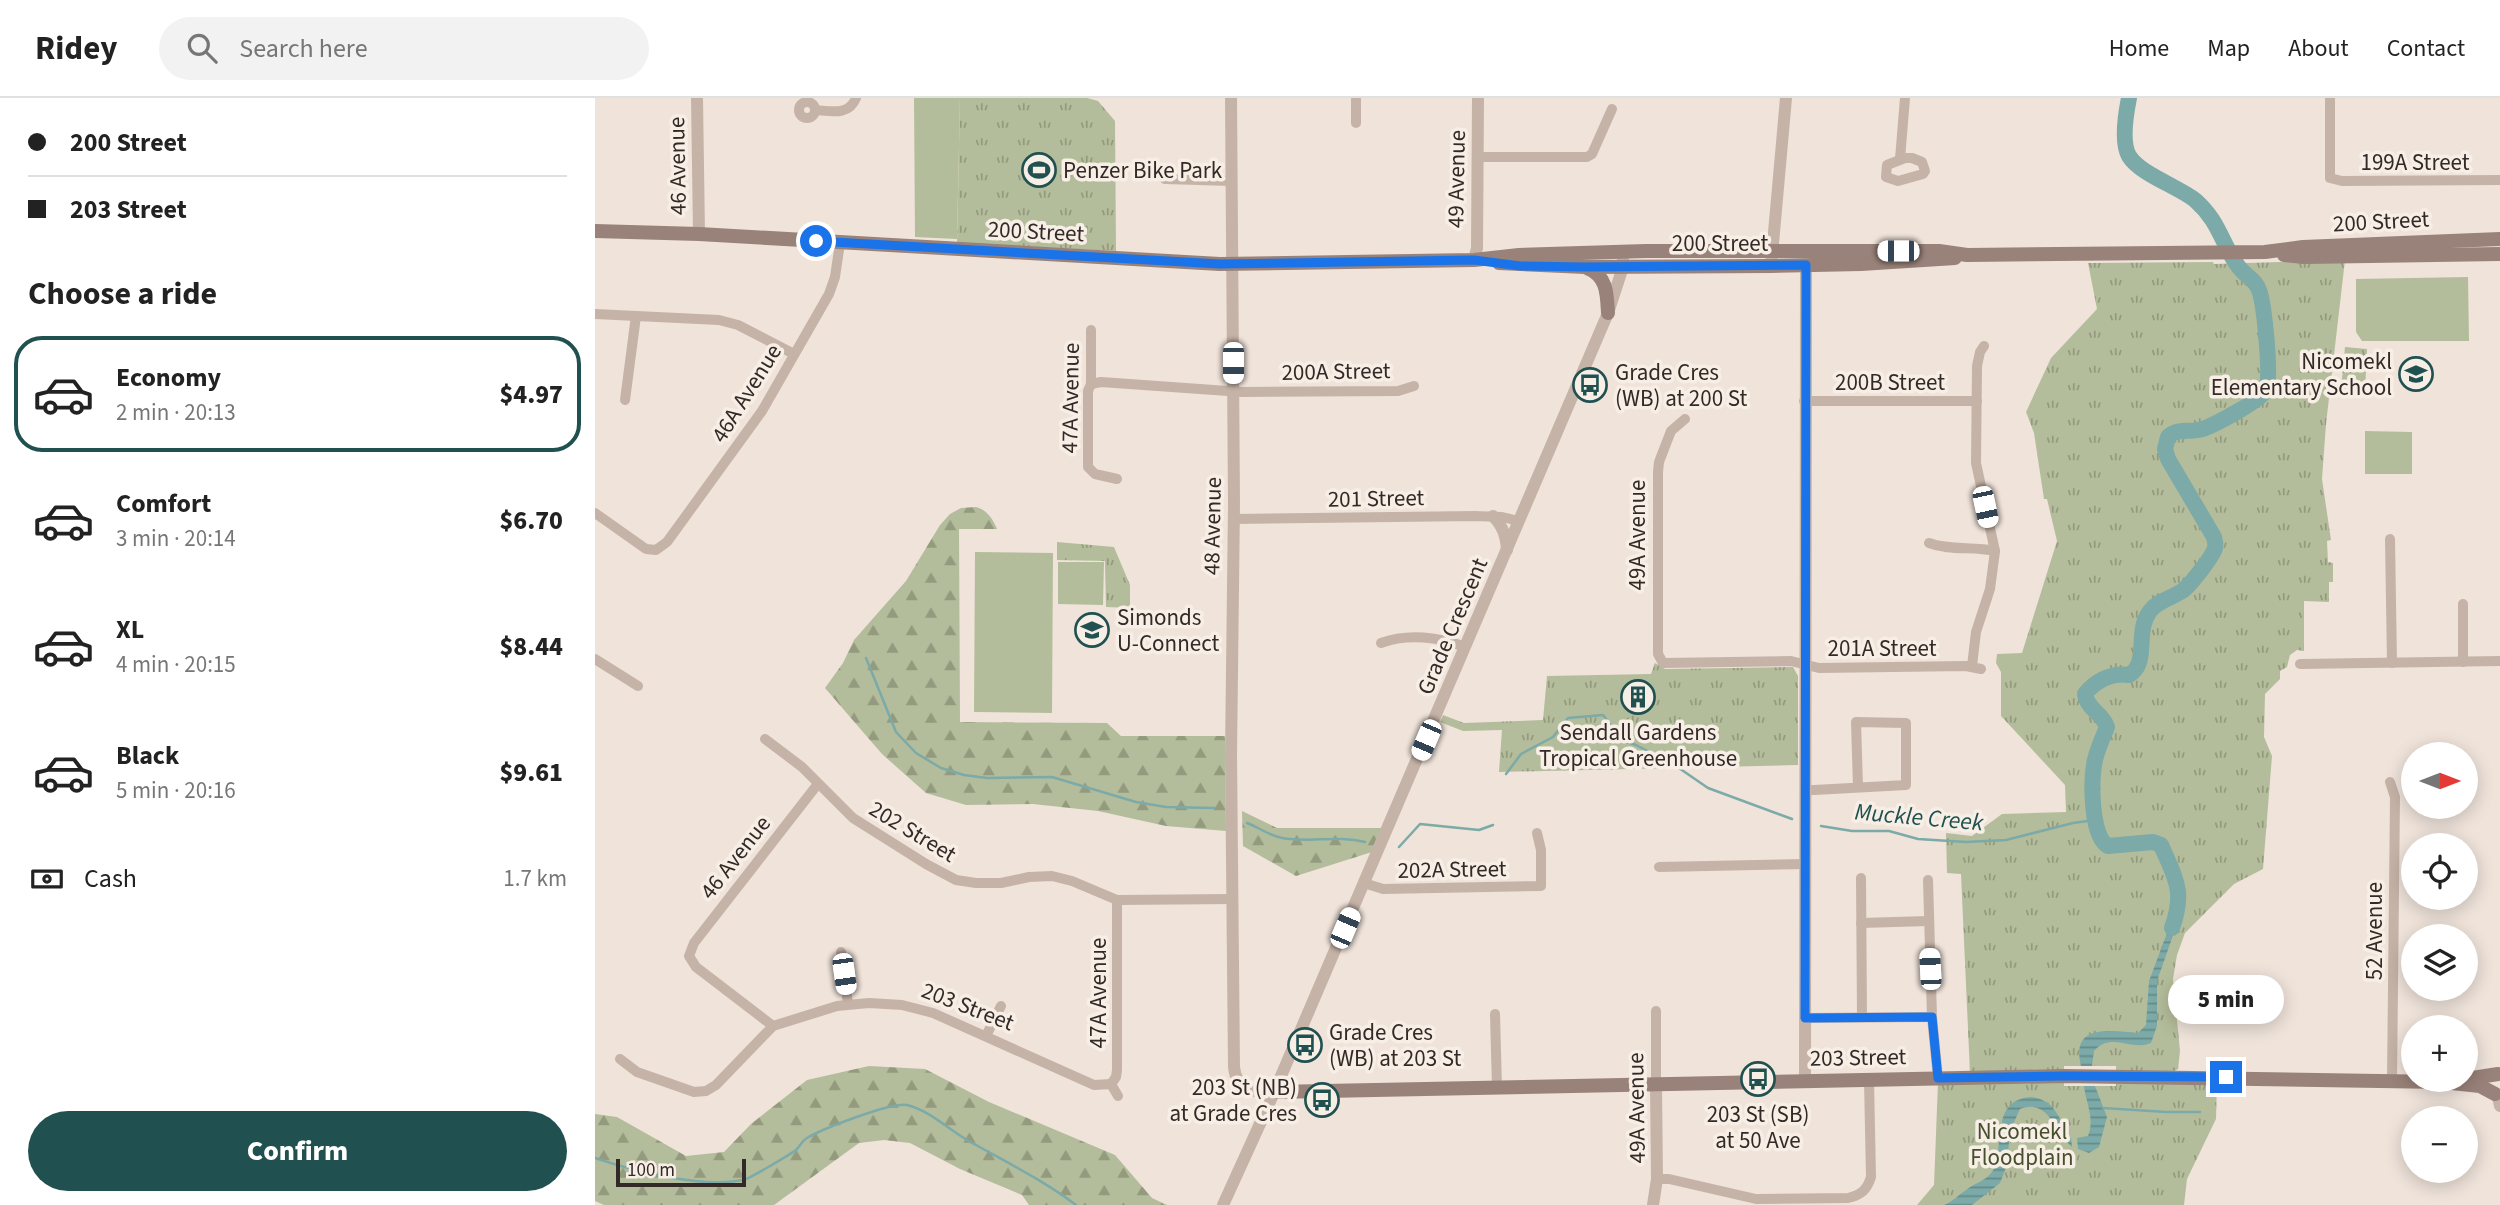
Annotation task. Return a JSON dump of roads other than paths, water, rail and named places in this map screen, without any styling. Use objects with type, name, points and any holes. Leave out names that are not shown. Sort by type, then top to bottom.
[{"type":"main road","name":"200 Street","points":[[595,231],[699,234],[1232,264],[1474,260],[1519,255],[1771,266],[1940,260],[1967,255]]},
{"type":"main road","name":"200 Street","points":[[1474,260],[1520,266],[1585,267],[1623,259],[1772,251],[1939,251],[1967,255],[2210,253],[2500,239]]},
{"type":"main road","points":[[1806,265],[1813,259],[1860,256],[1878,251]]},
{"type":"main road","name":"200 Street","points":[[2259,252],[2304,257],[2500,254]]},
{"type":"main road","points":[[1585,267],[1595,271],[1602,279],[1608,292],[1608,313]]},
{"type":"main road","points":[[2478,1077],[2499,1073]]},
{"type":"main road","points":[[2498,1099],[2493,1083],[2499,1073]]},
{"type":"main road","name":"203 Street","points":[[1274,1092],[2064,1076],[2401,1081]]},
{"type":"main road","name":"203 Street","points":[[2478,1086],[2498,1099]]},
{"type":"street","name":"46 Avenue","points":[[697,98],[699,234]]},
{"type":"street","name":"48 Avenue","points":[[1231,98],[1234,519],[1231,659],[1235,1074],[1236,1081],[1244,1088],[1253,1092],[1274,1092]]},
{"type":"street","points":[[1356,98],[1356,123]]},
{"type":"street","name":"49 Avenue","points":[[1474,260],[1477,248],[1478,98]]},
{"type":"street","points":[[1771,266],[1786,98]]},
{"type":"street","points":[[1900,159],[1905,98]]},
{"type":"street","name":"199A Street","points":[[2330,98],[2330,178],[2342,181],[2500,180]]},
{"type":"street","points":[[815,110],[839,112],[853,103]]},
{"type":"street","points":[[1478,157],[1582,159],[1592,154],[1612,109]]},
{"type":"street","points":[[1165,179],[1231,181]]},
{"type":"street","name":"46A Avenue","points":[[595,513],[646,549],[656,550],[667,542],[762,411],[829,295],[835,277],[840,243]]},
{"type":"street","name":"Grade Crescent","points":[[1223,1205],[1608,313],[1623,259]]},
{"type":"street","points":[[1805,1081],[1806,265]]},
{"type":"street","points":[[595,314],[719,320],[738,325],[794,354]]},
{"type":"street","points":[[625,400],[636,316]]},
{"type":"street","name":"47A Avenue","points":[[1091,331],[1088,467],[1095,474],[1117,479]]},
{"type":"street","points":[[1929,544],[1943,548],[1995,551],[1976,463],[1977,359],[1984,346]]},
{"type":"street","name":"200A Street","points":[[1091,384],[1233,391],[1398,391],[1414,386]]},
{"type":"street","name":"200B Street","points":[[1804,401],[1976,401]]},
{"type":"street","name":"49A Avenue","points":[[1659,660],[1659,462],[1671,431],[1685,419]]},
{"type":"street","points":[[1493,516],[1502,526],[1507,550]]},
{"type":"street","name":"201 Street","points":[[1234,519],[1493,516],[1519,521]]},
{"type":"street","points":[[2391,539],[2392,663]]},
{"type":"street","name":"201A Street","points":[[1659,660],[1668,664],[1791,661],[1819,668],[1977,668],[1976,632],[1990,589],[1995,551]]},
{"type":"street","points":[[2463,604],[2463,662]]},
{"type":"street","points":[[1381,643],[1398,638],[1439,638],[1465,647]]},
{"type":"street","points":[[595,660],[638,686]]},
{"type":"street","points":[[2300,664],[2500,661]]},
{"type":"street","points":[[1805,790],[1906,785],[1906,723],[1856,722],[1858,787]]},
{"type":"street","name":"202 Street","points":[[765,739],[794,761],[853,818],[956,880],[1001,883],[1029,877],[1052,876],[1072,881],[1117,900],[1233,899]]},
{"type":"street","name":"52 Avenue","points":[[2390,782],[2395,797],[2392,1081]]},
{"type":"street","name":"46 Avenue","points":[[773,1026],[696,967],[689,956],[694,943],[817,785]]},
{"type":"street","name":"202A Street","points":[[1364,883],[1383,889],[1541,886],[1541,850],[1537,833]]},
{"type":"street","points":[[1659,867],[1805,864]]},
{"type":"street","points":[[1861,878],[1862,1017]]},
{"type":"street","points":[[1928,880],[1932,1017],[1938,1078]]},
{"type":"street","name":"47A Avenue","points":[[1111,1084],[1117,1070],[1117,900]]},
{"type":"street","points":[[1861,923],[1928,921]]},
{"type":"street","points":[[841,952],[848,1004]]},
{"type":"street","name":"203 Street","points":[[773,1026],[848,1004],[911,1007],[933,1013],[1094,1085],[1111,1084]]},
{"type":"street","points":[[986,1036],[1001,1006]]},
{"type":"street","name":"49A Avenue","points":[[1653,1205],[1657,1179],[1655,1011]]},
{"type":"street","points":[[1495,1014],[1497,1088]]},
{"type":"street","points":[[1805,1018],[1932,1017]]},
{"type":"street","points":[[620,1059],[637,1072],[694,1092],[706,1091],[716,1085],[773,1026]]},
{"type":"street","points":[[1657,1179],[1669,1179],[1756,1199],[1848,1198],[1860,1195],[1868,1188],[1871,1177],[1869,1080]]},
{"type":"street","points":[[1111,1084],[1118,1096]]},
{"type":"water","points":[[2183,907],[2157,981],[2157,1026],[2151,1043],[2136,1045],[2115,1042],[2101,1045],[2094,1051],[2092,1066],[2081,1066],[2081,1042],[2087,1036],[2105,1031],[2138,1033],[2146,1025],[2149,981],[2176,909]]},
{"type":"water","points":[[2084,1086],[2095,1086],[2107,1117],[2099,1147],[2089,1153],[2078,1149],[2077,1138],[2088,1136],[2090,1130]]},
{"type":"water","points":[[2032,1097],[2044,1101],[2055,1111],[2071,1138],[2072,1147],[2045,1112],[2030,1107],[2020,1109],[2010,1131],[2007,1165],[2000,1183],[1972,1205],[1944,1205],[1990,1175],[1998,1155],[2005,1113],[2019,1099]]},
{"type":"waterway","points":[[2129,98],[2125,135],[2129,156],[2141,168],[2195,200],[2210,216],[2232,257],[2259,290],[2268,357],[2268,383],[2262,395],[2203,429],[2180,431],[2168,437],[2165,449],[2168,459],[2214,537],[2215,548],[2206,564],[2185,588],[2150,611],[2145,619],[2141,655],[2135,670],[2129,675],[2104,678],[2085,694],[2089,704],[2107,727],[2096,755],[2093,773],[2093,809],[2098,832],[2108,846],[2153,842],[2161,845],[2177,886],[2178,904],[2172,928]]},
{"type":"waterway","name":"Muckle Creek","points":[[866,658],[896,732],[916,753],[941,768],[987,778],[1052,777],[1136,802],[1166,807],[1214,808]]},
{"type":"waterway","name":"Muckle Creek","points":[[1506,774],[1521,754],[1553,737],[1568,718],[1603,715],[1614,729],[1616,739],[1636,745],[1676,766],[1708,788],[1792,819]]},
{"type":"waterway","name":"Muckle Creek","points":[[1821,826],[1852,831],[1889,831],[1918,839],[1966,842],[2006,840],[2095,820]]},
{"type":"waterway","name":"Muckle Creek","points":[[1247,823],[1282,838],[1365,842]]},
{"type":"waterway","name":"Muckle Creek","points":[[1399,847],[1420,824],[1479,830],[1493,825]]},
{"type":"waterway","points":[[595,1158],[691,1181],[730,1182],[756,1174],[796,1150],[807,1138],[827,1129],[872,1112],[907,1105],[925,1112],[1076,1205]]},
{"type":"waterway","points":[[2103,1108],[2200,1112]]},
{"type":"place","name":"Penzer Bike Park","points":[[1039,170]]},
{"type":"place","name":"Nicomekl Elementary School","points":[[2416,374]]},
{"type":"place","name":"Grade Cres (WB) at 200 St","points":[[1590,385]]},
{"type":"place","name":"Simonds U-Connect","points":[[1092,630]]},
{"type":"place","name":"Sendall Gardens Tropical Greenhouse","points":[[1638,697]]},
{"type":"place","name":"Grade Cres (WB) at 203 St","points":[[1305,1045]]},
{"type":"place","name":"203 St (SB) at 50 Ave","points":[[1758,1079]]},
{"type":"place","name":"203 St (NB) at Grade Cres","points":[[1322,1100]]},
{"type":"park label","name":"Nicomekl Floodplain","points":[[2022,1144]]}]
